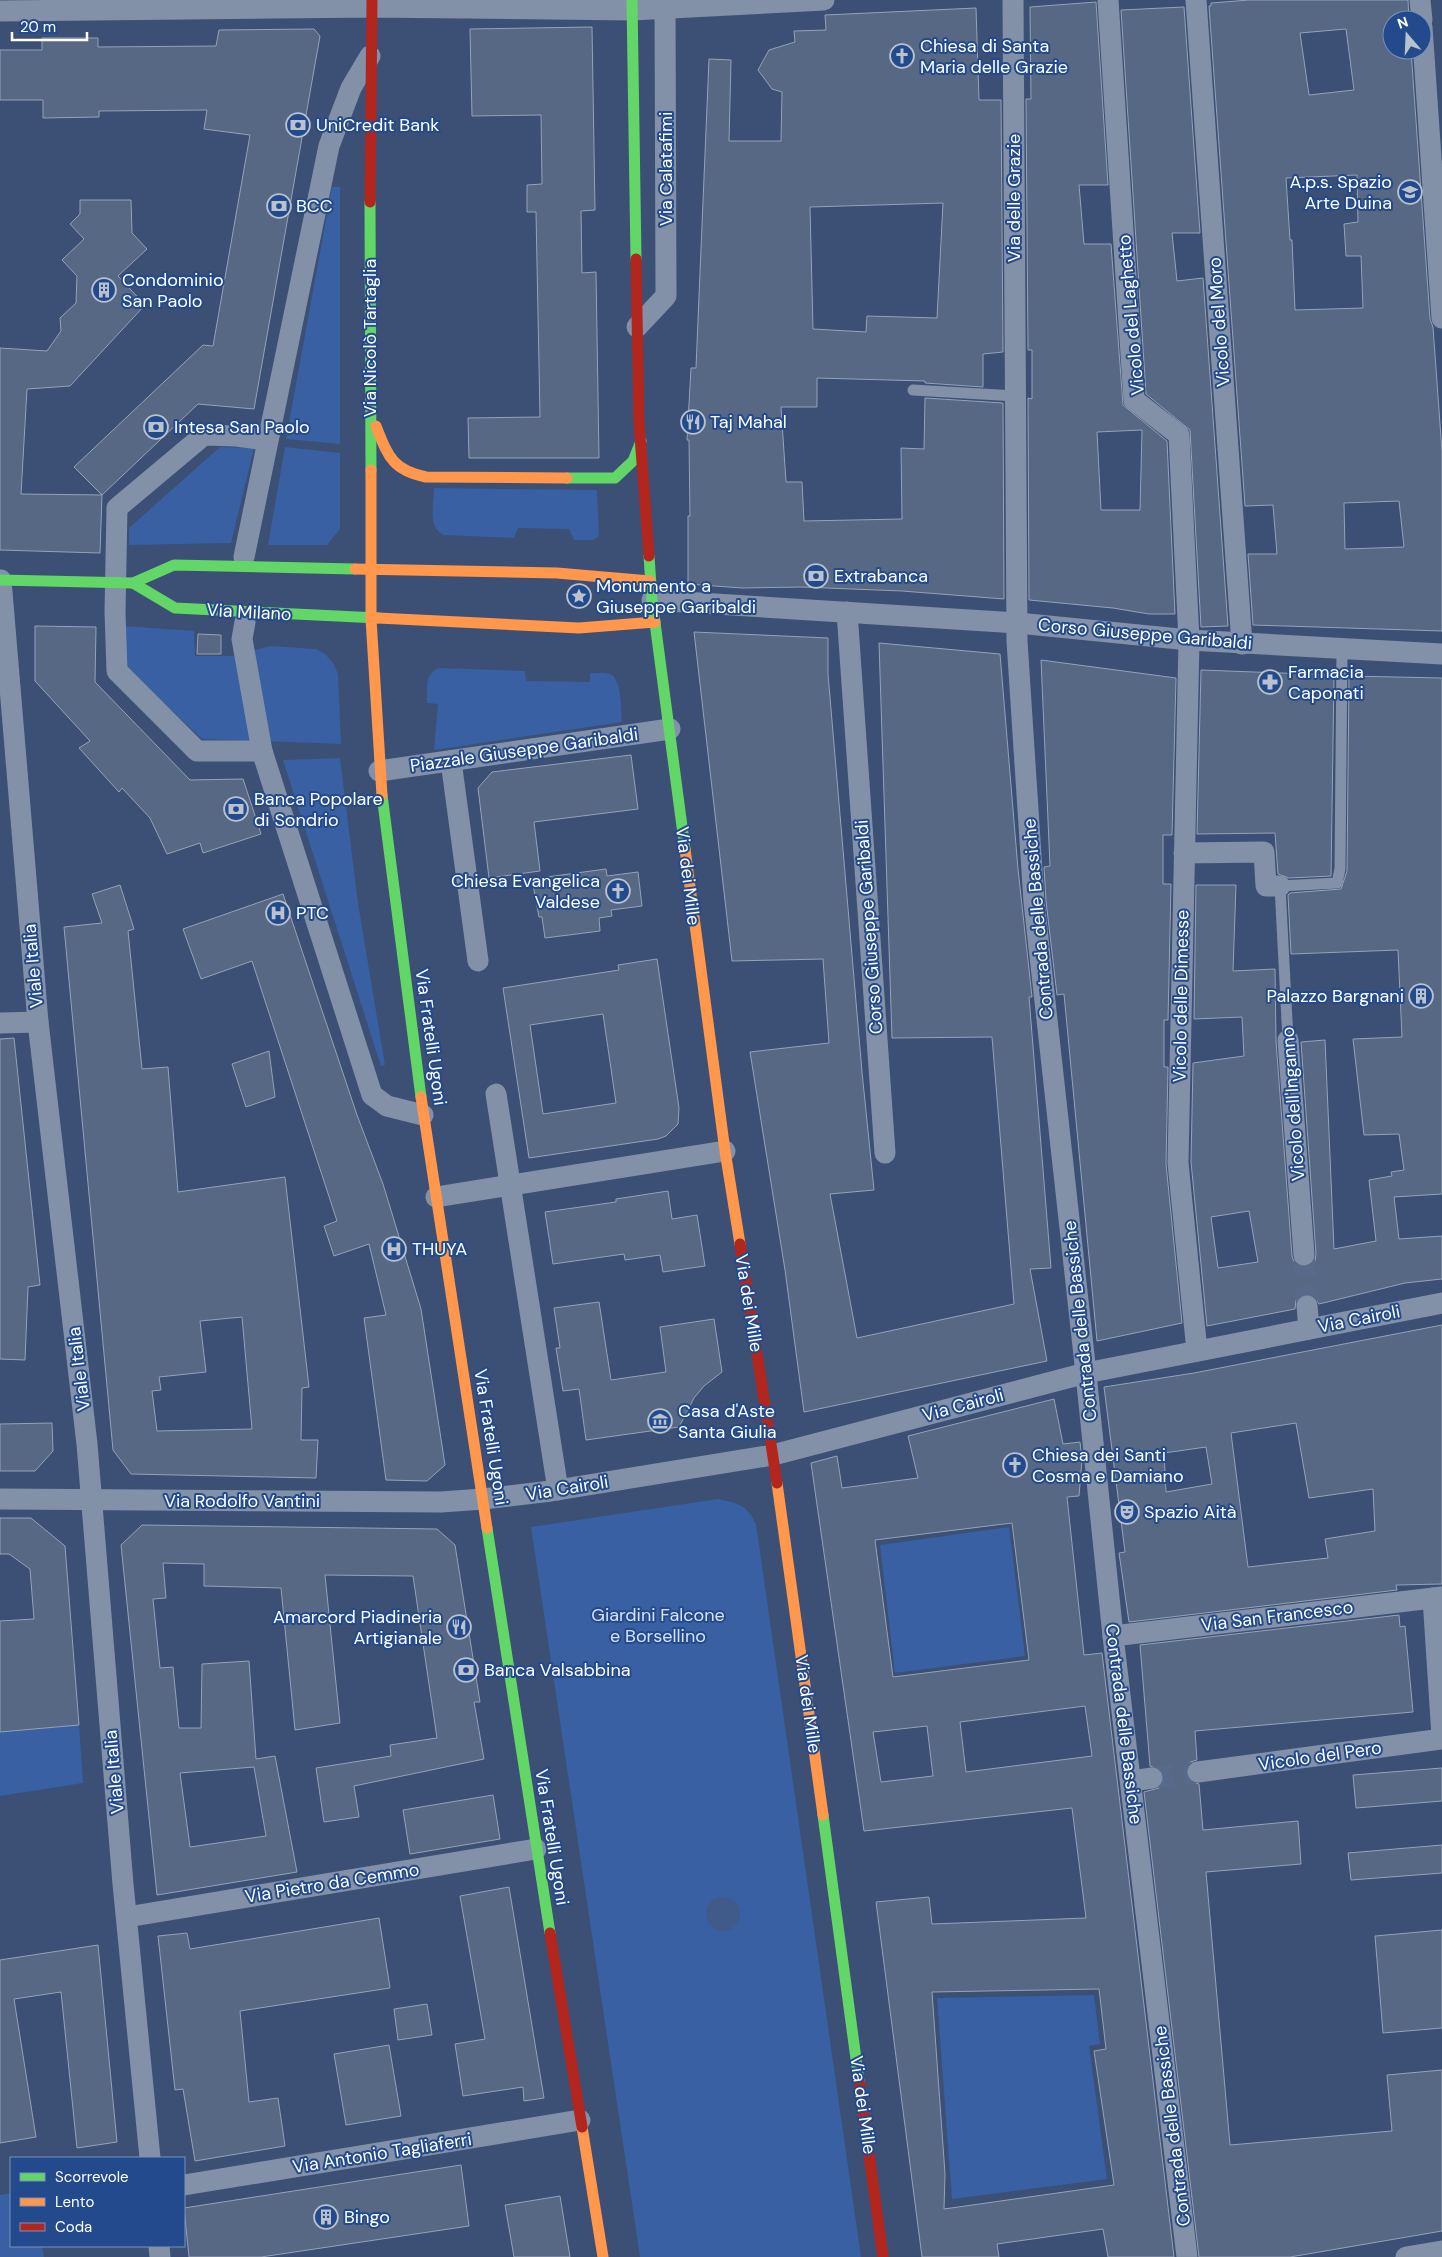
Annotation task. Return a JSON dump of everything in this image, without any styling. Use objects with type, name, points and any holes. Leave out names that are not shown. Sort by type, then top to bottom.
[{"type":"main road","name":"Via Nicolò Tartaglia","points":[[371,619],[370,56],[372,4]]},
{"type":"main road","name":"Via Calatafimi","points":[[632,5],[640,441],[651,590]]},
{"type":"main road","points":[[370,413],[390,460],[408,474],[426,477],[615,478],[633,461],[640,441]]},
{"type":"main road","name":"Via Milano","points":[[0,580],[124,584],[174,565],[371,569]]},
{"type":"main road","points":[[371,569],[600,575],[651,590]]},
{"type":"main road","name":"Via Milano","points":[[124,584],[175,608],[371,619]]},
{"type":"main road","name":"Via dei Mille","points":[[651,590],[725,1151],[773,1455],[883,2257]]},
{"type":"main road","points":[[371,619],[579,628],[655,622]]},
{"type":"main road","name":"Via Fratelli Ugoni","points":[[371,619],[379,771],[424,1115],[536,1849],[604,2257]]},
{"type":"street","points":[[0,11],[372,4],[632,5],[824,0]]},
{"type":"street","name":"Via delle Grazie","points":[[1013,0],[1018,623]]},
{"type":"street","name":"Vicolo del Laghetto","points":[[1108,0],[1134,400],[1179,435],[1189,640]]},
{"type":"street","name":"Vicolo del Moro","points":[[1196,0],[1242,644]]},
{"type":"street","name":"Via Calatafimi","points":[[637,328],[666,296],[665,4]]},
{"type":"street","name":"Via Nicolò Tartaglia","points":[[267,440],[329,146],[351,88],[370,56]]},
{"type":"street","points":[[1424,60],[1442,318]]},
{"type":"street","points":[[244,557],[267,440],[236,436],[204,435],[117,508],[124,584],[118,671],[197,751],[262,751]]},
{"type":"street","name":"Viale Italia","points":[[0,580],[38,1022],[87,1444],[127,1916],[150,2157]]},
{"type":"street","name":"Corso Giuseppe Garibaldi","points":[[651,590],[847,612],[1018,623],[1189,640],[1442,654]]},
{"type":"street","name":"Corso Giuseppe Garibaldi","points":[[847,612],[885,1153]]},
{"type":"street","name":"Via Milano","points":[[245,622],[242,639],[262,751],[372,1095],[387,1106],[424,1115]]},
{"type":"street","name":"Contrada delle Bassiche","points":[[1018,623],[1034,902],[1113,1636],[1142,1780],[1187,2257]]},
{"type":"street","name":"Vicolo delle Dimesse","points":[[1189,640],[1178,1163],[1197,1350]]},
{"type":"street","name":"Piazzale Giuseppe Garibaldi","points":[[379,771],[670,730]]},
{"type":"street","points":[[451,760],[478,961]]},
{"type":"street","points":[[1184,853],[1264,852],[1266,886],[1280,886]]},
{"type":"street","points":[[0,1023],[38,1022]]},
{"type":"street","name":"Vicolo dell'Inganno","points":[[1288,1040],[1304,1255]]},
{"type":"street","points":[[496,1094],[558,1490]]},
{"type":"street","points":[[436,1197],[725,1151]]},
{"type":"street","name":"Via Cairoli","points":[[483,1499],[558,1490],[773,1455],[1086,1373],[1442,1303]]},
{"type":"street","points":[[1308,1306],[1309,1329]]},
{"type":"street","name":"Via Rodolfo Vantini","points":[[0,1499],[441,1502],[483,1499]]},
{"type":"street","name":"Via San Francesco","points":[[1113,1636],[1438,1597]]},
{"type":"street","name":"Vicolo del Pero","points":[[1198,1772],[1442,1738],[1438,1597]]},
{"type":"street","name":"Via Pietro da Cemmo","points":[[127,1916],[536,1849]]},
{"type":"street","name":"Via Antonio Tagliaferri","points":[[185,2185],[580,2120]]},
{"type":"street","points":[[1406,2257],[1442,2251]]},
{"type":"lane","points":[[913,390],[1016,396]]},
{"type":"lane","points":[[1280,886],[1337,883],[1340,868],[1342,649]]},
{"type":"lane","name":"Vicolo dell'Inganno","points":[[1280,886],[1288,1040]]},
{"type":"green space","points":[[332,187],[340,187],[340,444],[286,439]]},
{"type":"green space","points":[[220,447],[254,448],[231,543],[129,545],[129,528]]},
{"type":"green space","points":[[285,447],[340,453],[340,529],[327,545],[268,545]]},
{"type":"green space","points":[[434,488],[597,490],[599,536],[593,540],[574,540],[569,529],[518,528],[514,538],[444,535],[435,527],[433,521]]},
{"type":"green space","points":[[125,626],[194,631],[195,656],[232,656],[270,646],[316,649],[325,654],[334,664],[338,674],[341,744],[202,739],[125,667]]},
{"type":"green space","points":[[439,668],[525,671],[526,681],[590,682],[590,673],[610,674],[614,677],[619,688],[622,722],[434,750],[438,704],[427,703],[427,682],[431,674]]},
{"type":"green space","points":[[340,758],[358,903],[385,1065],[381,1066],[283,760]]},
{"type":"green space","name":"Giardini Falcone e Borsellino","points":[[718,1499],[741,1506],[749,1513],[756,1524],[861,2257],[640,2257],[531,1527]]},
{"type":"green space","points":[[1009,1527],[1025,1656],[895,1673],[880,1545]]},
{"type":"green space","points":[[79,1725],[83,1783],[0,1796],[0,1732]]},
{"type":"green space","points":[[1094,1995],[1100,2044],[1089,2046],[1107,2179],[952,2199],[937,1998]]},
{"type":"green space","points":[[10,2193],[10,2247],[42,2247],[44,2257],[0,2257],[0,2195]]},
{"type":"shaded area","points":[[723,1897],[735,1902],[740,1914],[735,1926],[723,1931],[711,1926],[706,1914],[711,1902]]},
{"type":"building","points":[[1249,0],[1408,0],[1408,10],[1382,10],[1382,60],[1412,60],[1430,319],[1433,327],[1442,452],[1442,631],[1253,625],[1248,554],[1277,554],[1273,505],[1245,506],[1209,6],[1211,6],[1211,3]],"holes":[[[1346,29],[1354,90],[1309,95],[1300,33]],[[1357,175],[1358,222],[1344,224],[1346,256],[1361,256],[1363,308],[1295,310],[1292,240],[1290,240],[1286,178]],[[1399,501],[1404,547],[1345,549],[1344,503]]]},
{"type":"building","points":[[1096,2],[1108,185],[1079,185],[1084,244],[1111,244],[1123,405],[1167,441],[1175,614],[1149,614],[1113,608],[1029,600],[1028,398],[1032,399],[1032,350],[1028,350],[1026,99],[1031,99],[1030,7]],"holes":[[[1142,430],[1140,510],[1101,510],[1097,432]]]},
{"type":"building","points":[[1184,7],[1200,233],[1172,233],[1177,281],[1203,278],[1228,626],[1201,627],[1190,430],[1146,394],[1121,10]]},
{"type":"building","points":[[976,8],[979,100],[1001,100],[1003,352],[983,354],[983,387],[925,383],[925,381],[817,378],[817,407],[781,407],[786,482],[802,482],[804,521],[902,519],[901,448],[924,449],[925,398],[1003,403],[1004,599],[902,591],[802,587],[742,588],[688,584],[688,516],[690,516],[689,440],[687,440],[691,368],[696,368],[709,59],[731,60],[729,141],[781,141],[782,92],[772,89],[758,70],[769,50],[795,42],[794,31],[826,30],[825,15]],"holes":[[[943,203],[937,318],[867,316],[866,332],[813,329],[810,207]]]},
{"type":"building","points":[[592,27],[595,210],[581,211],[582,273],[596,272],[599,458],[469,458],[468,418],[540,417],[536,212],[527,212],[527,185],[542,184],[541,115],[472,116],[470,29]]},
{"type":"building","points":[[314,29],[320,36],[254,409],[198,404],[102,495],[74,467],[203,345],[213,346],[250,135],[204,129],[207,110],[99,111],[99,117],[43,118],[43,100],[0,100],[0,50],[42,50],[42,38],[98,38],[98,47],[216,46],[219,30]]},
{"type":"building","points":[[80,200],[131,200],[132,233],[147,249],[118,276],[145,305],[70,386],[27,389],[21,494],[102,495],[100,553],[0,550],[0,348],[47,351],[61,331],[60,318],[76,303],[77,276],[62,260],[84,239],[70,224],[80,214]]},
{"type":"building","points":[[35,626],[96,627],[95,682],[190,780],[243,779],[261,834],[203,853],[200,843],[167,854],[150,818],[122,788],[119,792],[79,748],[90,741],[35,681]]},
{"type":"building","points":[[694,632],[828,638],[828,674],[874,1190],[830,1194],[857,1338],[1014,1304],[992,1037],[892,1038],[879,643],[1000,654],[1018,869],[1032,997],[1029,997],[1051,1268],[1030,1269],[1047,1361],[804,1412],[785,1270],[750,1052],[829,1043],[823,959],[732,961]]},
{"type":"building","points":[[198,634],[221,635],[221,654],[197,654]]},
{"type":"building","points":[[1041,660],[1176,678],[1172,835],[1163,835],[1163,884],[1171,884],[1168,1020],[1164,1020],[1164,1067],[1168,1067],[1166,1164],[1182,1323],[1097,1341],[1064,994],[1057,995],[1046,901],[1044,867],[1050,866]]},
{"type":"building","points":[[1201,670],[1334,675],[1331,876],[1289,878],[1278,874],[1275,833],[1197,834]]},
{"type":"building","points":[[1349,676],[1442,678],[1442,1194],[1394,1197],[1399,1239],[1442,1236],[1442,1279],[1405,1283],[1319,1304],[1313,1295],[1305,1294],[1296,1300],[1295,1309],[1207,1326],[1191,1162],[1193,1063],[1244,1056],[1242,1017],[1194,1019],[1196,885],[1236,885],[1233,971],[1275,969],[1276,1041],[1292,1256],[1294,1262],[1304,1267],[1311,1266],[1315,1261],[1316,1254],[1301,1042],[1325,1040],[1334,1249],[1376,1241],[1369,1180],[1392,1176],[1391,1172],[1404,1170],[1399,1134],[1364,1135],[1353,1039],[1402,1037],[1398,950],[1291,954],[1288,895],[1290,893],[1341,889],[1347,871]],"holes":[[[1249,1211],[1258,1262],[1218,1268],[1211,1217]]]},
{"type":"building","points":[[631,755],[638,809],[534,822],[540,871],[489,878],[478,788],[492,772]]},
{"type":"building","points":[[606,869],[607,876],[638,872],[642,906],[611,910],[612,916],[599,918],[600,931],[545,938],[542,917],[539,917],[532,879]]},
{"type":"building","points":[[120,885],[134,929],[128,931],[142,1069],[168,1067],[178,1192],[285,1177],[309,1387],[302,1388],[301,1440],[318,1440],[316,1478],[131,1474],[113,1450],[64,927],[102,923],[92,894]],"holes":[[[242,1317],[252,1429],[157,1431],[152,1391],[161,1390],[159,1377],[206,1372],[200,1321]]]},
{"type":"building","points":[[283,894],[357,1115],[383,1184],[421,1309],[445,1465],[427,1481],[386,1480],[364,1318],[386,1315],[369,1244],[334,1256],[324,1226],[337,1221],[252,961],[201,979],[183,929]]},
{"type":"building","points":[[657,959],[679,1108],[678,1124],[666,1136],[658,1139],[529,1158],[503,988],[619,970],[618,965]],"holes":[[[603,1014],[616,1103],[543,1114],[530,1025]]]},
{"type":"building","points":[[14,1038],[40,1285],[28,1287],[25,1360],[0,1359],[0,1039]]},
{"type":"building","points":[[269,1051],[275,1097],[246,1107],[232,1064]]},
{"type":"building","points":[[668,1191],[672,1219],[697,1215],[705,1266],[663,1272],[660,1255],[625,1260],[624,1254],[553,1264],[545,1212],[616,1202],[616,1199]]},
{"type":"building","points":[[599,1302],[611,1380],[666,1372],[660,1327],[714,1319],[722,1372],[704,1386],[694,1398],[679,1427],[586,1440],[579,1389],[563,1391],[556,1348],[560,1348],[554,1308]]},
{"type":"building","points":[[1442,1325],[1442,1584],[1396,1585],[1397,1590],[1129,1622],[1119,1553],[1125,1552],[1104,1387],[1194,1373]],"holes":[[[1296,1423],[1309,1498],[1373,1489],[1375,1531],[1325,1539],[1328,1558],[1248,1567],[1231,1433]],[[1206,1447],[1212,1484],[1166,1492],[1164,1453]]]},
{"type":"building","points":[[1054,1399],[1063,1444],[1080,1442],[1082,1460],[1079,1496],[1067,1497],[1084,1655],[1102,1653],[1174,2257],[1108,2257],[1103,2229],[997,2244],[999,2257],[922,2257],[876,1902],[929,1897],[932,1924],[1086,1918],[1072,1808],[864,1831],[811,1463],[837,1456],[842,1488],[918,1478],[908,1436]],"holes":[[[1012,1523],[1029,1660],[893,1677],[875,1540]],[[1085,1706],[1092,1756],[966,1772],[960,1722]],[[927,1726],[933,1776],[881,1782],[873,1732]],[[1099,1989],[1106,2049],[1094,2051],[1114,2185],[944,2209],[945,2174],[932,1992]]]},
{"type":"building","points":[[52,1423],[53,1451],[35,1471],[0,1471],[0,1424]]},
{"type":"building","points":[[0,1518],[31,1518],[65,1546],[79,1725],[0,1732],[0,1621],[34,1619],[30,1569],[9,1554],[0,1554]]},
{"type":"building","points":[[142,1525],[437,1529],[455,1545],[480,1702],[474,1702],[484,1759],[354,1786],[359,1817],[324,1822],[316,1768],[391,1756],[390,1745],[437,1738],[413,1576],[325,1575],[340,1723],[295,1730],[281,1588],[204,1586],[204,1564],[163,1563],[166,1598],[153,1599],[160,1668],[173,1667],[179,1728],[201,1728],[202,1664],[249,1661],[256,1759],[275,1756],[297,1872],[157,1895],[121,1545]],"holes":[[[254,1767],[266,1836],[190,1847],[180,1773]]]},
{"type":"building","points":[[1399,1615],[1400,1627],[1405,1626],[1413,1712],[1195,1731],[1197,1760],[1190,1762],[1186,1773],[1188,1780],[1199,1784],[1203,1830],[1298,1821],[1301,1864],[1206,1872],[1230,2145],[1392,2131],[1387,2075],[1442,2070],[1442,2231],[1290,2257],[1199,2257],[1144,1792],[1159,1788],[1163,1783],[1164,1777],[1161,1770],[1150,1766],[1140,1645]]},
{"type":"building","points":[[1442,1768],[1442,1801],[1356,1808],[1353,1775]]},
{"type":"building","points":[[493,1795],[500,1839],[410,1854],[403,1810]]},
{"type":"building","points":[[1442,1845],[1442,1873],[1351,1880],[1348,1853]]},
{"type":"building","points":[[509,1887],[544,2098],[524,2101],[523,2087],[463,2096],[455,2044],[485,2039],[460,1896]]},
{"type":"building","points":[[379,1918],[390,1988],[240,2011],[249,2102],[278,2098],[285,2146],[195,2161],[183,2089],[175,2090],[158,1936],[187,1933],[190,1949]]},
{"type":"building","points":[[1442,1930],[1442,2028],[1383,2033],[1375,1936]]},
{"type":"building","points":[[98,1945],[117,2142],[77,2148],[61,1992],[14,1999],[36,2137],[0,2143],[0,1960]]},
{"type":"building","points":[[427,2004],[432,2035],[398,2040],[394,2009]]},
{"type":"building","points":[[389,2045],[401,2116],[346,2125],[334,2054]]},
{"type":"building","name":"Bingo","points":[[461,2165],[469,2226],[261,2257],[189,2257],[185,2208]]},
{"type":"building","points":[[560,2196],[570,2257],[514,2257],[505,2205]]},
{"type":"tunnel","points":[[1304,1255],[1307,1306]]},
{"type":"tunnel","points":[[1152,1778],[1198,1772]]},
{"type":"traffic: fast","points":[[632,0],[636,259]]},
{"type":"traffic: fast","points":[[370,202],[371,470]]},
{"type":"traffic: fast","points":[[567,478],[615,478],[633,461],[641,441]]},
{"type":"traffic: fast","points":[[649,556],[652,600],[685,849]]},
{"type":"traffic: fast","points":[[0,580],[133,583],[174,565],[355,569]]},
{"type":"traffic: fast","points":[[133,583],[175,608],[378,618]]},
{"type":"traffic: fast","points":[[382,795],[421,1097]]},
{"type":"traffic: fast","points":[[487,1528],[550,1933]]},
{"type":"traffic: fast","points":[[823,1815],[859,2081]]},
{"type":"traffic: slow","points":[[376,426],[384,446],[398,466],[426,477],[567,478]]},
{"type":"traffic: slow","points":[[371,470],[371,619],[382,795]]},
{"type":"traffic: slow","points":[[355,569],[557,573],[650,581]]},
{"type":"traffic: slow","points":[[378,618],[579,628],[655,622]]},
{"type":"traffic: slow","points":[[685,849],[725,1151],[740,1244]]},
{"type":"traffic: slow","points":[[421,1097],[487,1528]]},
{"type":"traffic: slow","points":[[777,1483],[823,1815]]},
{"type":"traffic: slow","points":[[582,2127],[603,2257]]},
{"type":"traffic: jam","points":[[370,202],[372,0]]},
{"type":"traffic: jam","points":[[636,259],[639,423],[649,556]]},
{"type":"traffic: jam","points":[[740,1244],[777,1483]]},
{"type":"traffic: jam","points":[[550,1933],[582,2127]]},
{"type":"traffic: jam","points":[[859,2081],[883,2257]]},
{"type":"place","name":"Chiesa di Santa Maria delle Grazie","points":[[902,56]]},
{"type":"place","name":"UniCredit Bank","points":[[298,125]]},
{"type":"place","name":"A.p.s. Spazio Arte Duina","points":[[1410,192]]},
{"type":"place","name":"BCC","points":[[279,206]]},
{"type":"place","name":"Condominio San Paolo","points":[[104,290]]},
{"type":"place","name":"Taj Mahal","points":[[693,422]]},
{"type":"place","name":"Intesa San Paolo","points":[[156,427]]},
{"type":"place","name":"Extrabanca","points":[[816,576]]},
{"type":"place","name":"Monumento a Giuseppe Garibaldi","points":[[579,596]]},
{"type":"place","name":"Farmacia Caponati","points":[[1270,682]]},
{"type":"place","name":"Banca Popolare di Sondrio","points":[[236,809]]},
{"type":"place","name":"Chiesa Evangelica Valdese","points":[[618,891]]},
{"type":"place","name":"PTC","points":[[278,913]]},
{"type":"place","name":"Palazzo Bargnani","points":[[1421,996]]},
{"type":"place","name":"THUYA","points":[[394,1249]]},
{"type":"place","name":"Casa d'Aste Santa Giulia","points":[[660,1421]]},
{"type":"place","name":"Chiesa dei Santi Cosma e Damiano","points":[[1015,1465]]},
{"type":"place","name":"Spazio Aità","points":[[1127,1512]]},
{"type":"place","name":"Amarcord Piadineria Artigianale","points":[[459,1627]]},
{"type":"place","name":"Banca Valsabbina","points":[[466,1670]]},
{"type":"place","name":"Bingo","points":[[326,2217]]}]
